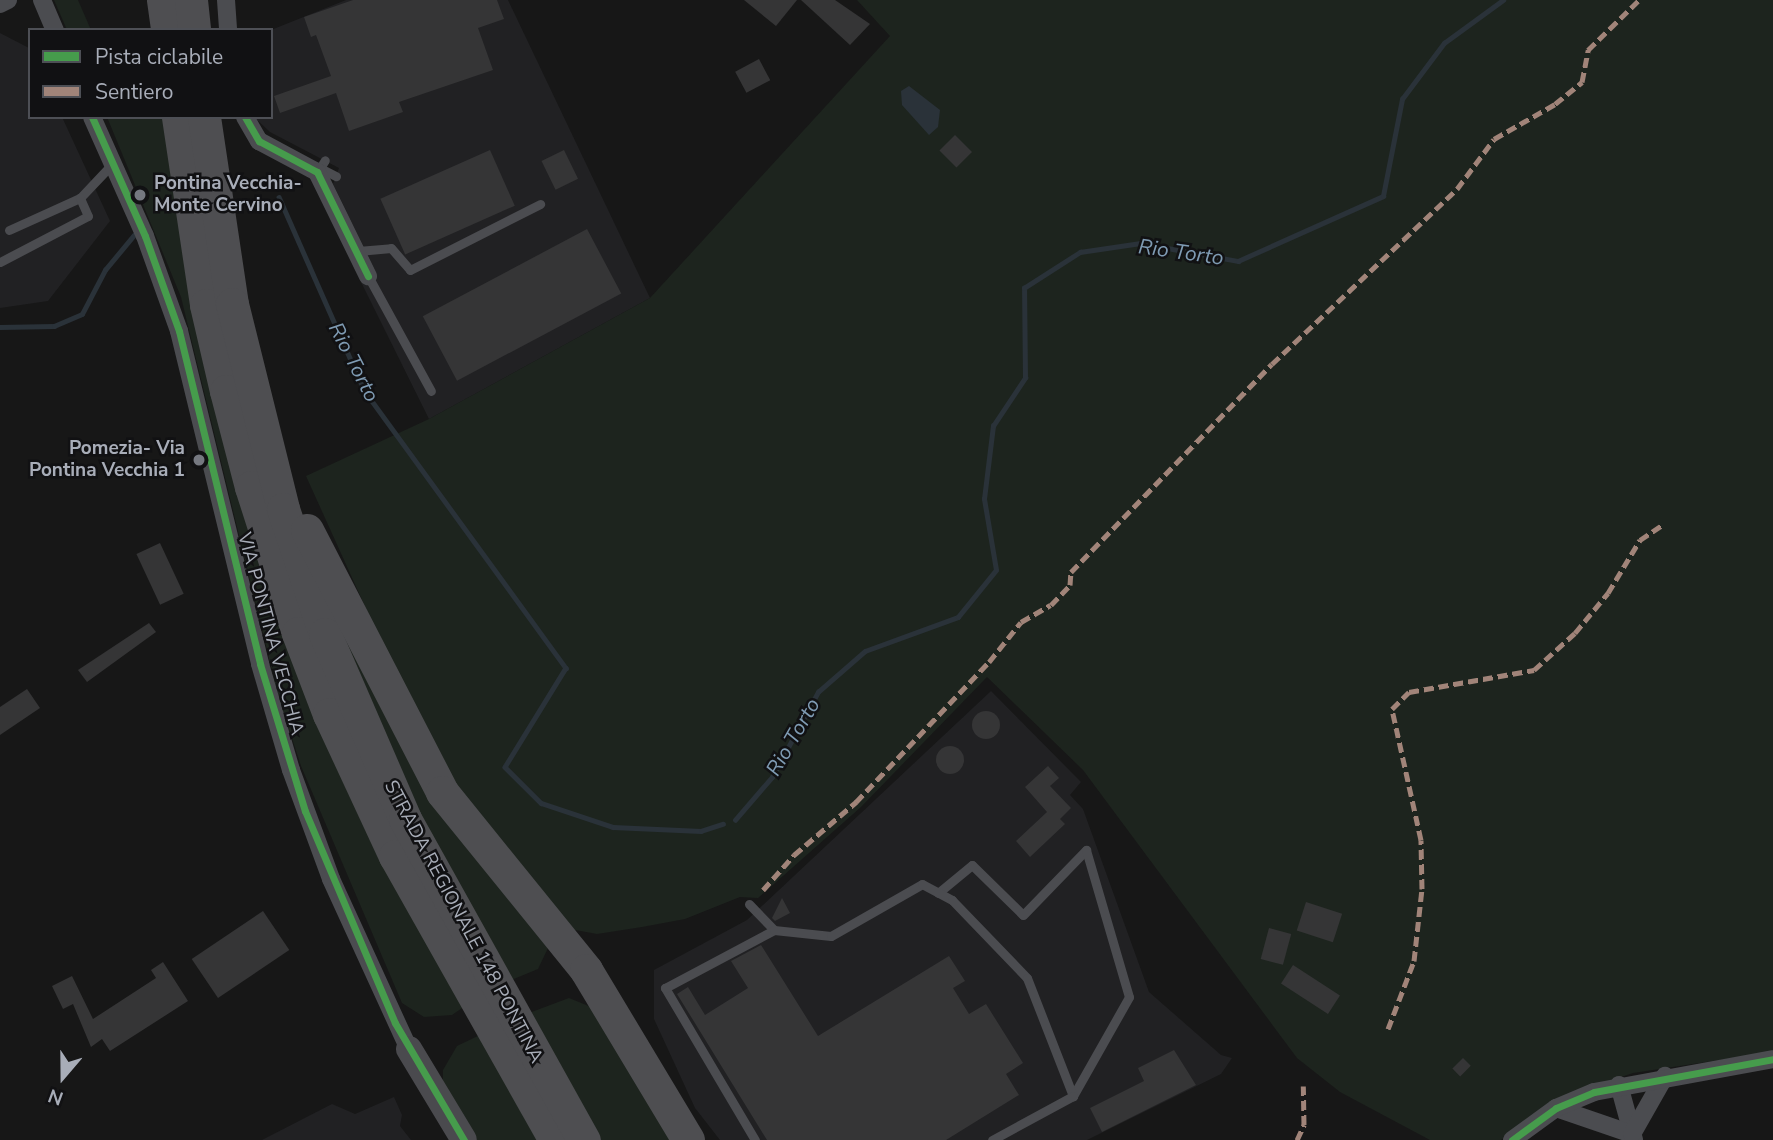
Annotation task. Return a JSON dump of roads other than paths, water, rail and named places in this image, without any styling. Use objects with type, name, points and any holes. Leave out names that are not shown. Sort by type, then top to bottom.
[{"type":"highway","points":[[163,0],[167,28]]},
{"type":"highway","points":[[191,0],[194,28]]},
{"type":"highway","points":[[179,119],[201,184],[208,232],[206,306],[251,487],[340,706]]},
{"type":"highway","points":[[201,184],[204,119]]},
{"type":"highway","points":[[208,232],[232,304],[267,449],[340,706]]},
{"type":"highway","points":[[267,449],[434,779],[482,847],[586,970],[688,1140]]},
{"type":"highway","name":"STRADA REGIONALE 148 PONTINA","points":[[340,706],[405,819],[555,1140]]},
{"type":"highway","name":"STRADA REGIONALE 148 PONTINA","points":[[507,1035],[584,1140]]},
{"type":"street","points":[[0,4],[8,0]]},
{"type":"street","points":[[42,0],[54,28]]},
{"type":"street","points":[[226,0],[228,28]]},
{"type":"street","name":"VIA PONTINA VECCHIA","points":[[93,119],[145,236],[179,331],[260,664],[291,770],[331,879],[409,1049],[464,1140]]},
{"type":"street","points":[[246,119],[258,141],[318,164],[369,276]]},
{"type":"street","points":[[1512,1140],[1556,1108],[1619,1085],[1773,1059]]},
{"type":"street","points":[[1633,1137],[1665,1076]]},
{"type":"street","points":[[1619,1085],[1633,1137]]},
{"type":"street","points":[[1556,1108],[1633,1137]]},
{"type":"lane","points":[[9,230],[80,198],[113,164]]},
{"type":"lane","points":[[318,164],[336,176]]},
{"type":"lane","points":[[0,262],[88,216],[80,198]]},
{"type":"lane","points":[[358,251],[391,248],[410,270],[540,204]]},
{"type":"lane","points":[[369,276],[431,391]]},
{"type":"lane","points":[[938,892],[972,865],[1023,915],[1086,850],[1129,997],[1073,1096],[992,1140]]},
{"type":"lane","points":[[755,1140],[665,988],[774,930],[831,936],[922,884],[952,900],[1027,978],[1073,1096]]},
{"type":"lane","points":[[749,904],[774,930]]},
{"type":"waterway","name":"Rio Torto","points":[[735,820],[772,777],[818,692],[865,651],[958,617],[996,570],[984,499],[993,426],[1025,378],[1024,288],[1080,252],[1140,243],[1238,261],[1383,196],[1402,99],[1444,43],[1503,0]]},
{"type":"waterway","name":"Rio Torto","points":[[279,197],[364,390],[566,668],[505,767],[541,803],[613,827],[701,831],[723,824]]},
{"type":"waterway","name":"Rio Torto","points":[[0,327],[54,326],[82,314],[105,270],[134,235]]},
{"type":"place","name":"Pontina Vecchia- Monte Cervino","points":[[140,195]]},
{"type":"place","name":"Pomezia- Via Pontina Vecchia 1","points":[[199,460]]}]
